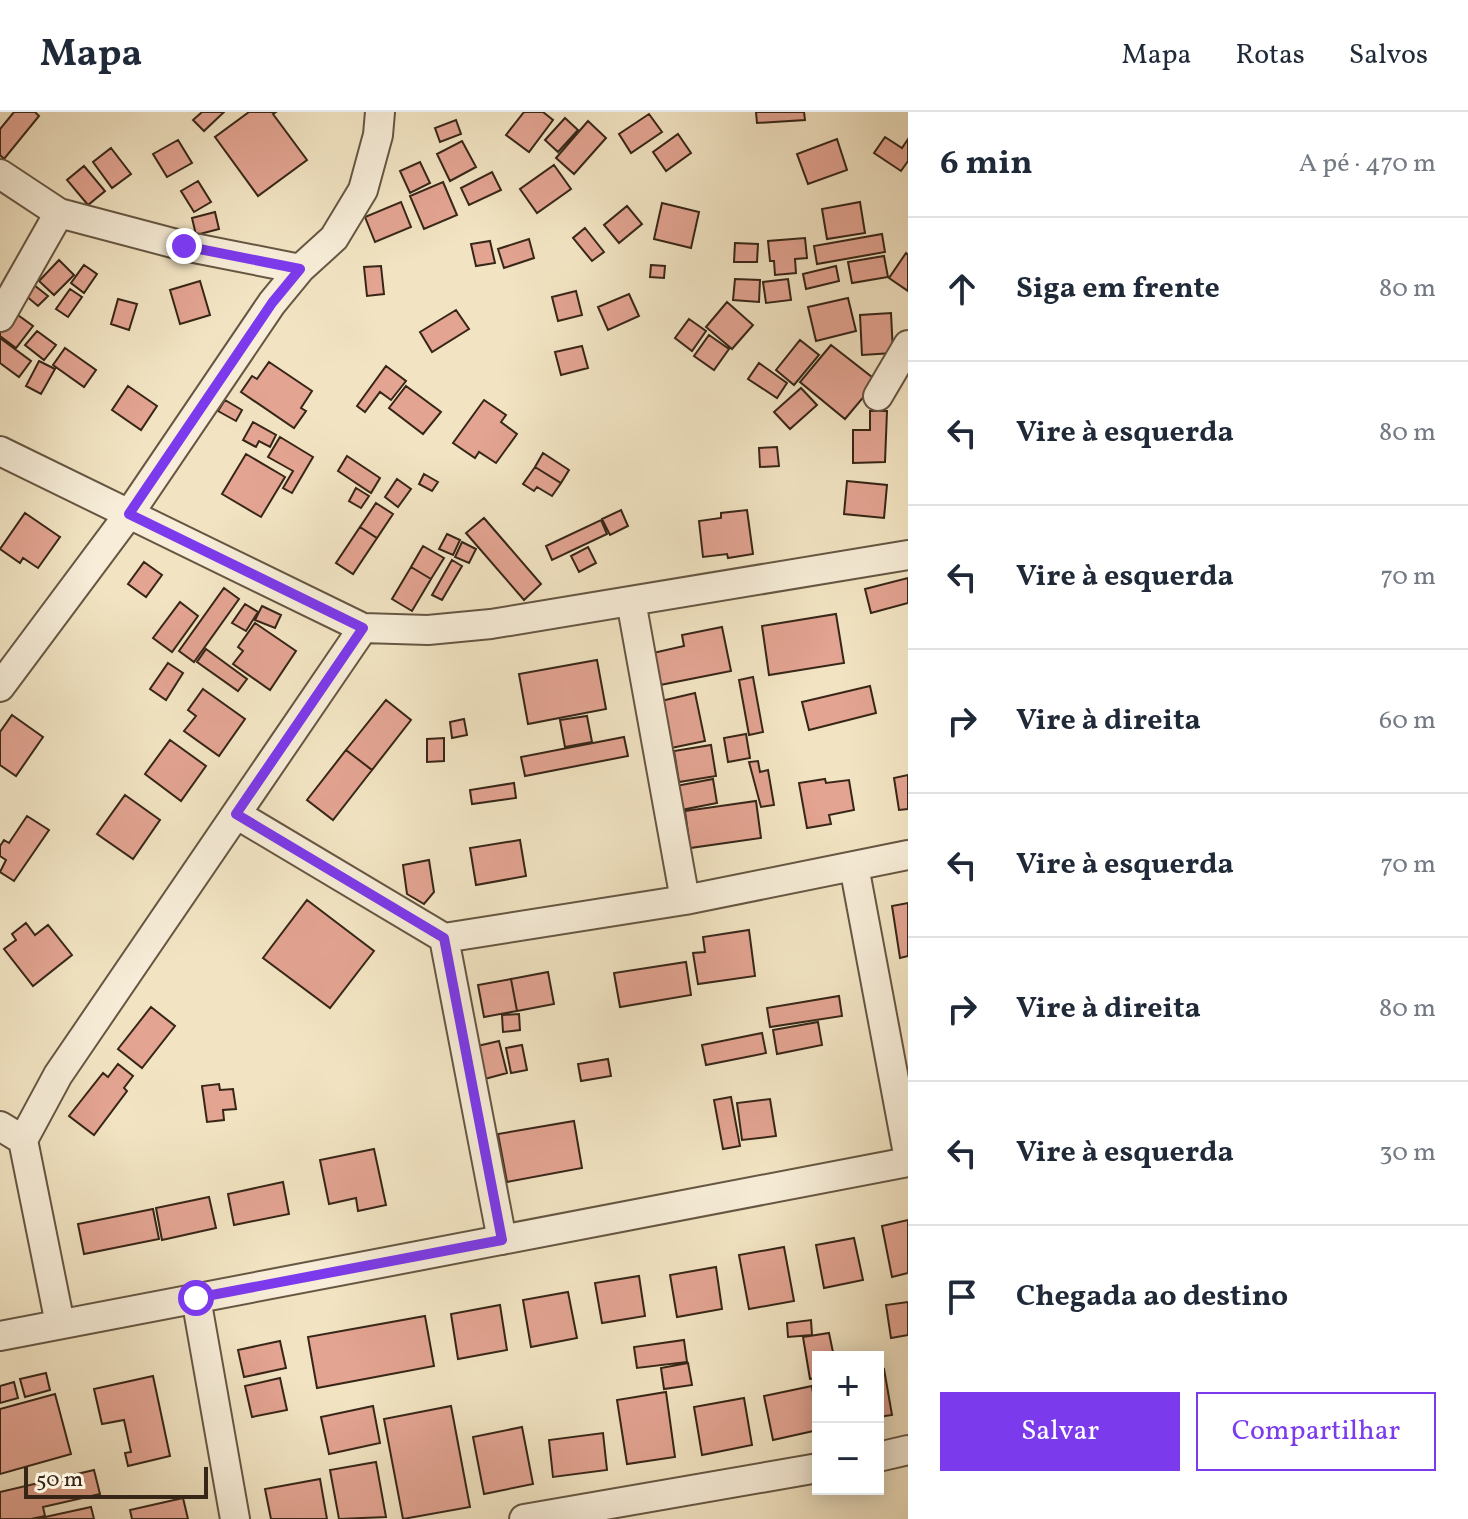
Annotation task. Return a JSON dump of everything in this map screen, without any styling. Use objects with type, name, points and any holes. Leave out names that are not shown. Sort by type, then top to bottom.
[{"type":"street","points":[[0,687],[129,514],[272,303],[300,269],[334,238],[363,190],[378,135],[380,112]]},
{"type":"street","points":[[0,174],[59,213],[184,246],[300,269]]},
{"type":"street","points":[[0,317],[59,213]]},
{"type":"street","points":[[878,396],[908,345]]},
{"type":"street","points":[[0,451],[363,628],[428,630],[491,624],[908,555]]},
{"type":"street","points":[[631,601],[685,900]]},
{"type":"street","points":[[60,1324],[12,1133],[58,1075],[363,628]]},
{"type":"street","points":[[236,814],[444,938],[685,900],[908,855]]},
{"type":"street","points":[[854,866],[908,1154]]},
{"type":"street","points":[[444,938],[502,1240]]},
{"type":"street","points":[[0,1336],[908,1162]]},
{"type":"street","points":[[196,1298],[235,1519]]},
{"type":"street","points":[[884,1456],[908,1450]]},
{"type":"street","points":[[524,1519],[812,1469]]},
{"type":"building","points":[[14,112],[35,112],[39,116],[4,159],[0,155],[0,129]]},
{"type":"building","points":[[202,112],[224,112],[204,131],[193,120]]},
{"type":"building","points":[[249,112],[276,112],[273,114],[307,160],[258,196],[215,137]]},
{"type":"building","points":[[524,112],[543,112],[553,120],[529,152],[506,135]]},
{"type":"building","points":[[756,112],[804,112],[805,120],[757,123]]},
{"type":"building","points":[[649,114],[662,132],[631,153],[619,134]]},
{"type":"building","points":[[565,118],[578,130],[558,152],[545,140]]},
{"type":"building","points":[[456,120],[461,134],[440,142],[435,128]]},
{"type":"building","points":[[588,121],[606,138],[574,174],[556,158]]},
{"type":"building","points":[[678,134],[691,153],[666,171],[653,152]]},
{"type":"building","points":[[885,137],[902,148],[908,139],[908,161],[901,171],[874,153]]},
{"type":"building","points":[[837,139],[847,170],[808,184],[797,154]]},
{"type":"building","points":[[178,140],[192,163],[167,177],[153,154]]},
{"type":"building","points":[[462,141],[476,167],[450,181],[437,154]]},
{"type":"building","points":[[111,148],[131,174],[112,188],[93,162]]},
{"type":"building","points":[[420,162],[430,183],[410,193],[400,171]]},
{"type":"building","points":[[554,165],[571,189],[537,213],[520,189]]},
{"type":"building","points":[[84,166],[105,191],[88,205],[67,180]]},
{"type":"building","points":[[492,172],[501,190],[469,205],[461,188]]},
{"type":"building","points":[[198,181],[211,202],[194,212],[181,191]]},
{"type":"building","points":[[443,182],[457,215],[424,229],[410,196]]},
{"type":"building","points":[[401,202],[411,227],[375,242],[365,217]]},
{"type":"building","points":[[860,202],[865,233],[827,239],[822,209]]},
{"type":"building","points":[[662,203],[699,212],[691,248],[654,239]]},
{"type":"building","points":[[627,206],[642,224],[619,243],[604,225]]},
{"type":"building","points":[[215,212],[219,229],[196,235],[192,218]]},
{"type":"building","points":[[585,228],[604,252],[592,261],[573,238]]},
{"type":"building","points":[[882,234],[885,252],[817,264],[814,246]]},
{"type":"building","points":[[805,238],[807,258],[795,259],[796,273],[775,275],[768,241]]},
{"type":"building","points":[[529,239],[534,258],[504,268],[498,249]]},
{"type":"building","points":[[490,241],[495,263],[476,266],[471,244]]},
{"type":"building","points":[[735,243],[758,244],[757,262],[734,262]]},
{"type":"building","points":[[906,253],[908,255],[908,291],[889,278]]},
{"type":"building","points":[[884,256],[888,277],[852,283],[848,262]]},
{"type":"building","points":[[59,260],[74,275],[54,295],[39,281]]},
{"type":"building","points":[[84,265],[97,274],[84,293],[71,283]]},
{"type":"building","points":[[651,265],[665,266],[664,278],[650,277]]},
{"type":"building","points":[[381,266],[384,294],[367,296],[364,267]]},
{"type":"building","points":[[836,266],[839,281],[806,289],[803,274]]},
{"type":"building","points":[[735,279],[760,280],[759,302],[733,300]]},
{"type":"building","points":[[788,279],[791,300],[766,303],[763,282]]},
{"type":"building","points":[[200,281],[210,315],[180,324],[170,290]]},
{"type":"building","points":[[34,285],[48,296],[38,306],[25,295]]},
{"type":"building","points":[[70,289],[82,297],[68,317],[56,309]]},
{"type":"building","points":[[576,291],[582,315],[558,321],[552,297]]},
{"type":"building","points":[[629,294],[639,316],[608,330],[598,307]]},
{"type":"building","points":[[848,298],[856,331],[816,341],[808,307]]},
{"type":"building","points":[[118,299],[137,304],[129,330],[111,324]]},
{"type":"building","points":[[727,302],[753,325],[732,349],[706,327]]},
{"type":"building","points":[[11,310],[33,326],[16,348],[0,336],[0,324]]},
{"type":"building","points":[[456,310],[469,329],[432,352],[420,332]]},
{"type":"building","points":[[891,313],[893,353],[862,355],[860,315]]},
{"type":"building","points":[[689,319],[706,331],[692,351],[675,338]]},
{"type":"building","points":[[37,331],[56,345],[44,360],[25,345]]},
{"type":"building","points":[[709,335],[729,349],[714,370],[694,356]]},
{"type":"building","points":[[0,338],[31,361],[19,377],[0,363]]},
{"type":"building","points":[[800,340],[819,355],[794,385],[776,370]]},
{"type":"building","points":[[831,345],[877,381],[845,419],[800,382]]},
{"type":"building","points":[[582,346],[588,368],[561,375],[555,352]]},
{"type":"building","points":[[65,348],[96,370],[84,387],[53,365]]},
{"type":"building","points":[[39,361],[55,369],[41,394],[26,386]]},
{"type":"building","points":[[269,362],[312,391],[301,408],[306,411],[294,428],[241,392],[252,376],[257,379]]},
{"type":"building","points":[[759,363],[787,383],[777,398],[748,379]]},
{"type":"building","points":[[386,366],[406,381],[391,400],[380,392],[365,412],[357,406]]},
{"type":"building","points":[[128,386],[157,406],[141,430],[112,410]]},
{"type":"building","points":[[406,386],[441,412],[423,434],[389,408]]},
{"type":"building","points":[[801,388],[817,405],[790,429],[774,412]]},
{"type":"building","points":[[225,400],[242,410],[236,421],[218,411]]},
{"type":"building","points":[[484,400],[506,415],[501,422],[517,434],[496,463],[479,452],[475,458],[453,443]]},
{"type":"building","points":[[870,411],[887,411],[885,462],[853,463],[853,430],[870,430]]},
{"type":"building","points":[[253,422],[276,435],[270,447],[259,441],[256,447],[243,440]]},
{"type":"building","points":[[280,437],[313,457],[292,493],[283,488],[293,471],[268,457]]},
{"type":"building","points":[[777,447],[779,466],[760,467],[759,448]]},
{"type":"building","points":[[543,453],[569,470],[561,483],[535,467]]},
{"type":"building","points":[[246,454],[285,477],[261,517],[222,494]]},
{"type":"building","points":[[347,456],[380,478],[371,493],[338,471]]},
{"type":"building","points":[[535,467],[561,483],[552,496],[537,487],[534,491],[523,484]]},
{"type":"building","points":[[424,474],[438,482],[432,491],[419,484]]},
{"type":"building","points":[[397,479],[411,489],[398,507],[385,497]]},
{"type":"building","points":[[847,481],[887,485],[884,518],[844,514]]},
{"type":"building","points":[[356,488],[369,496],[361,508],[349,501]]},
{"type":"building","points":[[376,503],[393,514],[377,538],[360,527]]},
{"type":"building","points":[[621,510],[628,526],[610,535],[602,519]]},
{"type":"building","points":[[747,510],[753,554],[728,558],[727,554],[703,557],[699,521],[721,518],[721,513]]},
{"type":"building","points":[[25,513],[60,537],[38,568],[23,558],[20,563],[0,549]]},
{"type":"building","points":[[484,518],[541,584],[524,600],[466,533]]},
{"type":"building","points":[[601,520],[607,534],[552,560],[546,546]]},
{"type":"building","points":[[360,527],[377,538],[353,574],[336,563]]},
{"type":"building","points":[[447,534],[460,540],[453,555],[439,549]]},
{"type":"building","points":[[462,542],[476,549],[469,563],[455,557]]},
{"type":"building","points":[[423,546],[444,558],[431,579],[411,567]]},
{"type":"building","points":[[588,547],[596,563],[579,572],[571,556]]},
{"type":"building","points":[[452,560],[462,566],[442,600],[432,595]]},
{"type":"building","points":[[144,562],[162,575],[146,597],[128,584]]},
{"type":"building","points":[[411,567],[431,579],[412,611],[392,599]]},
{"type":"building","points":[[908,578],[908,603],[871,613],[865,589]]},
{"type":"building","points":[[224,588],[239,599],[194,662],[179,651]]},
{"type":"building","points":[[180,602],[198,616],[172,652],[153,638]]},
{"type":"building","points":[[245,604],[258,612],[246,631],[232,623]]},
{"type":"building","points":[[262,606],[281,615],[275,628],[255,620]]},
{"type":"building","points":[[836,614],[844,663],[769,675],[762,626]]},
{"type":"building","points":[[255,623],[296,651],[270,690],[233,664],[243,651],[238,647]]},
{"type":"building","points":[[722,627],[731,671],[660,685],[653,653],[684,646],[682,635]]},
{"type":"building","points":[[206,649],[247,679],[238,691],[197,662]]},
{"type":"building","points":[[597,660],[606,709],[528,724],[519,674]]},
{"type":"building","points":[[168,663],[183,673],[166,700],[150,689]]},
{"type":"building","points":[[753,677],[763,732],[749,735],[739,680]]},
{"type":"building","points":[[870,686],[876,713],[809,730],[802,702]]},
{"type":"building","points":[[203,689],[245,719],[219,756],[184,731],[196,716],[188,710]]},
{"type":"building","points":[[695,693],[705,741],[671,748],[661,701]]},
{"type":"building","points":[[386,700],[411,720],[372,770],[346,750]]},
{"type":"building","points":[[12,715],[43,737],[16,776],[0,765],[0,732]]},
{"type":"building","points":[[587,716],[592,742],[565,747],[560,720]]},
{"type":"building","points":[[464,719],[467,735],[452,738],[450,722]]},
{"type":"building","points":[[746,734],[750,758],[728,762],[724,738]]},
{"type":"building","points":[[624,737],[628,756],[525,776],[521,757]]},
{"type":"building","points":[[444,738],[444,761],[427,762],[427,739]]},
{"type":"building","points":[[170,740],[206,766],[181,801],[145,774]]},
{"type":"building","points":[[711,745],[716,776],[679,782],[674,751]]},
{"type":"building","points":[[346,750],[372,770],[333,820],[307,800]]},
{"type":"building","points":[[758,761],[760,772],[768,770],[774,805],[761,807],[749,762]]},
{"type":"building","points":[[908,775],[908,809],[899,810],[894,778]]},
{"type":"building","points":[[713,779],[717,803],[681,810],[676,786]]},
{"type":"building","points":[[825,779],[826,783],[849,780],[854,810],[829,815],[831,824],[807,828],[799,783]]},
{"type":"building","points":[[514,783],[516,798],[472,804],[470,790]]},
{"type":"building","points":[[125,795],[160,820],[133,859],[97,834]]},
{"type":"building","points":[[756,801],[761,838],[690,848],[685,811]]},
{"type":"building","points":[[27,816],[49,830],[14,881],[0,872],[6,860],[0,856],[0,846],[4,840],[9,843]]},
{"type":"building","points":[[520,840],[526,876],[476,885],[470,848]]},
{"type":"building","points":[[429,860],[434,892],[424,904],[407,894],[403,865]]},
{"type":"building","points":[[307,900],[374,951],[330,1008],[263,958]]},
{"type":"building","points":[[908,903],[908,956],[900,958],[892,906]]},
{"type":"building","points":[[26,923],[35,935],[48,925],[72,955],[33,986],[4,949],[16,940],[12,934]]},
{"type":"building","points":[[749,930],[755,976],[698,984],[693,953],[705,952],[703,937]]},
{"type":"building","points":[[686,962],[691,995],[620,1007],[614,973]]},
{"type":"building","points":[[548,972],[554,1004],[517,1011],[511,979]]},
{"type":"building","points":[[511,979],[517,1011],[484,1017],[478,985]]},
{"type":"building","points":[[839,996],[842,1016],[770,1027],[767,1008]]},
{"type":"building","points":[[151,1007],[175,1026],[142,1068],[118,1049]]},
{"type":"building","points":[[519,1014],[520,1030],[503,1032],[502,1015]]},
{"type":"building","points":[[818,1022],[822,1045],[777,1054],[773,1030]]},
{"type":"building","points":[[762,1033],[766,1053],[706,1065],[702,1045]]},
{"type":"building","points":[[499,1041],[507,1073],[481,1080],[473,1047]]},
{"type":"building","points":[[522,1045],[527,1070],[511,1073],[506,1048]]},
{"type":"building","points":[[608,1059],[611,1076],[581,1081],[578,1064]]},
{"type":"building","points":[[118,1064],[133,1076],[124,1088],[127,1091],[94,1135],[69,1116],[103,1073],[108,1077]]},
{"type":"building","points":[[219,1084],[220,1090],[233,1089],[236,1109],[223,1110],[224,1120],[207,1122],[202,1086]]},
{"type":"building","points":[[731,1097],[740,1146],[723,1149],[714,1100]]},
{"type":"building","points":[[770,1099],[776,1136],[742,1140],[737,1103]]},
{"type":"building","points":[[574,1121],[582,1168],[507,1182],[498,1134]]},
{"type":"building","points":[[374,1149],[386,1205],[358,1211],[356,1198],[329,1204],[320,1160]]},
{"type":"building","points":[[283,1182],[289,1214],[234,1225],[228,1194]]},
{"type":"building","points":[[209,1197],[216,1228],[162,1240],[156,1208]]},
{"type":"building","points":[[153,1209],[159,1239],[84,1254],[78,1224]]},
{"type":"building","points":[[908,1220],[908,1273],[892,1277],[882,1226]]},
{"type":"building","points":[[854,1238],[863,1280],[824,1288],[816,1245]]},
{"type":"building","points":[[784,1247],[794,1301],[749,1309],[739,1255]]},
{"type":"building","points":[[716,1267],[722,1309],[677,1317],[670,1275]]},
{"type":"building","points":[[639,1276],[645,1316],[602,1323],[595,1283]]},
{"type":"building","points":[[568,1292],[577,1338],[531,1347],[523,1300]]},
{"type":"building","points":[[908,1302],[908,1335],[891,1338],[886,1305]]},
{"type":"building","points":[[500,1305],[507,1350],[458,1359],[451,1314]]},
{"type":"building","points":[[425,1316],[434,1366],[317,1388],[308,1337]]},
{"type":"building","points":[[811,1320],[812,1335],[788,1337],[787,1323]]},
{"type":"building","points":[[829,1333],[833,1351],[812,1351],[812,1379],[810,1379],[803,1337]]},
{"type":"building","points":[[684,1340],[687,1362],[637,1368],[634,1347]]},
{"type":"building","points":[[280,1341],[286,1368],[244,1377],[238,1350]]},
{"type":"building","points":[[688,1363],[692,1385],[664,1389],[661,1368]]},
{"type":"building","points":[[884,1369],[892,1415],[884,1416]]},
{"type":"building","points":[[46,1373],[50,1390],[25,1397],[20,1379]]},
{"type":"building","points":[[153,1376],[170,1456],[128,1466],[125,1453],[131,1452],[124,1420],[102,1424],[94,1389]]},
{"type":"building","points":[[280,1378],[287,1410],[252,1417],[245,1386]]},
{"type":"building","points":[[14,1382],[18,1398],[0,1403],[0,1386]]},
{"type":"building","points":[[812,1386],[812,1431],[773,1440],[764,1396]]},
{"type":"building","points":[[666,1392],[675,1457],[627,1464],[617,1400]]},
{"type":"building","points":[[55,1394],[71,1454],[0,1474],[0,1409]]},
{"type":"building","points":[[744,1398],[752,1445],[702,1455],[694,1407]]},
{"type":"building","points":[[373,1406],[380,1443],[329,1454],[321,1417]]},
{"type":"building","points":[[451,1406],[470,1507],[403,1519],[384,1419]]},
{"type":"building","points":[[522,1427],[533,1484],[484,1494],[473,1437]]},
{"type":"building","points":[[603,1433],[607,1470],[553,1477],[549,1440]]},
{"type":"building","points":[[376,1462],[386,1517],[339,1519],[330,1470]]},
{"type":"building","points":[[94,1470],[100,1494],[43,1507],[45,1516],[0,1519],[0,1492]]},
{"type":"building","points":[[320,1479],[327,1519],[271,1519],[265,1489]]},
{"type":"building","points":[[183,1498],[188,1519],[132,1519],[130,1510]]},
{"type":"building","points":[[91,1507],[94,1519],[36,1519]]},
{"type":"route","points":[[184,246],[300,269],[272,303],[129,514],[363,628],[236,814],[444,938],[502,1240],[196,1298]]}]
